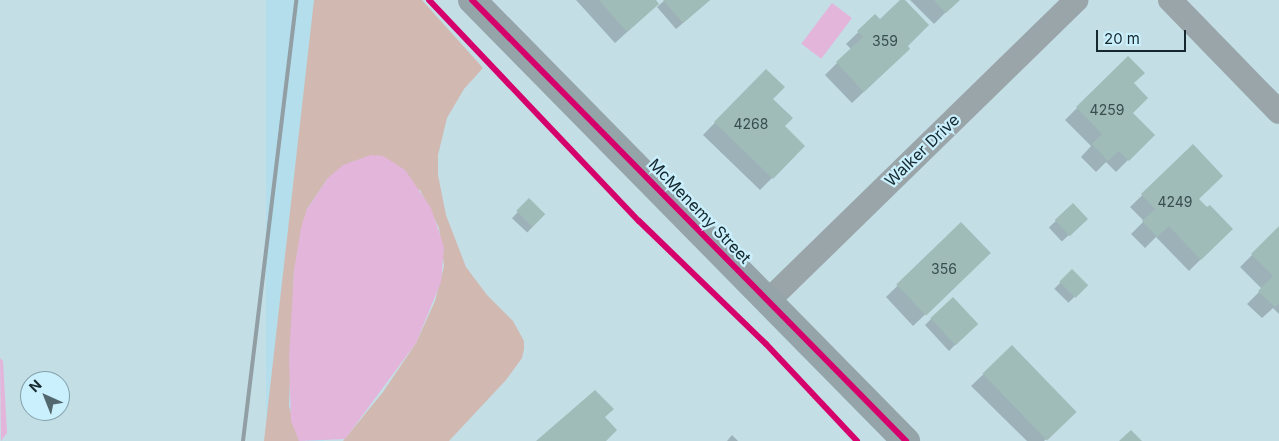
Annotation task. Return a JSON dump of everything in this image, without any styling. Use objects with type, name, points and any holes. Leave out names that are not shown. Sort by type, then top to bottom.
[{"type":"street","name":"McMenemy Street","points":[[473,0],[906,441]]},
{"type":"street","name":"Walker Drive","points":[[768,301],[1076,0]]},
{"type":"street","points":[[1170,0],[1279,112]]},
{"type":"shaded area","points":[[266,0],[324,0],[324,441],[266,441]]},
{"type":"shaded area","points":[[314,0],[422,0],[483,68],[464,89],[447,118],[438,155],[438,175],[446,215],[466,267],[487,295],[513,321],[524,341],[524,349],[522,358],[506,380],[449,441],[343,441],[383,392],[416,343],[435,301],[444,266],[439,228],[420,190],[328,178],[307,209],[294,271],[289,406],[299,441],[264,441]]},
{"type":"shaded area","points":[[832,3],[852,18],[821,59],[801,44]]},
{"type":"shaded area","points":[[371,155],[383,156],[405,170],[431,208],[444,247],[441,282],[416,343],[345,439],[299,441],[291,421],[289,358],[294,271],[301,228],[307,209],[328,178],[343,165]]},
{"type":"shaded area","points":[[0,358],[3,361],[7,433],[1,441]]},
{"type":"building","points":[[599,0],[656,0],[659,4],[627,32]]},
{"type":"building","points":[[663,0],[710,0],[683,23]]},
{"type":"building","points":[[900,0],[905,0],[929,25],[908,46],[910,49],[864,92],[836,62],[863,37],[857,31],[875,14],[880,19]]},
{"type":"building","points":[[934,0],[960,0],[946,13]]},
{"type":"building","points":[[1128,56],[1145,73],[1134,83],[1148,98],[1133,113],[1155,135],[1129,161],[1119,151],[1108,161],[1092,144],[1102,134],[1076,107]]},
{"type":"building","points":[[766,69],[785,87],[773,99],[793,118],[785,126],[805,146],[773,179],[714,122]]},
{"type":"building","points":[[1193,144],[1223,176],[1199,199],[1207,207],[1210,205],[1233,229],[1201,260],[1169,226],[1157,237],[1142,221],[1155,209],[1141,194]]},
{"type":"building","points":[[529,198],[545,214],[533,227],[516,211]]},
{"type":"building","points":[[1073,203],[1088,219],[1070,236],[1055,220]]},
{"type":"building","points":[[961,222],[991,253],[926,315],[896,285]]},
{"type":"building","points":[[1279,226],[1279,304],[1275,307],[1258,291],[1273,276],[1251,254]]},
{"type":"building","points":[[1072,269],[1088,285],[1076,298],[1059,282]]},
{"type":"building","points":[[953,297],[978,324],[956,345],[930,318]]},
{"type":"building","points":[[1012,345],[1077,412],[1047,440],[983,373]]},
{"type":"building","points":[[595,390],[614,409],[605,417],[617,430],[606,441],[536,441]]},
{"type":"building","points":[[1131,430],[1142,441],[1119,441]]},
{"type":"railway","points":[[243,441],[296,0]]},
{"type":"cycle path","points":[[429,0],[639,221],[766,344],[857,441]]},
{"type":"cycle path","points":[[472,0],[906,441]]}]
